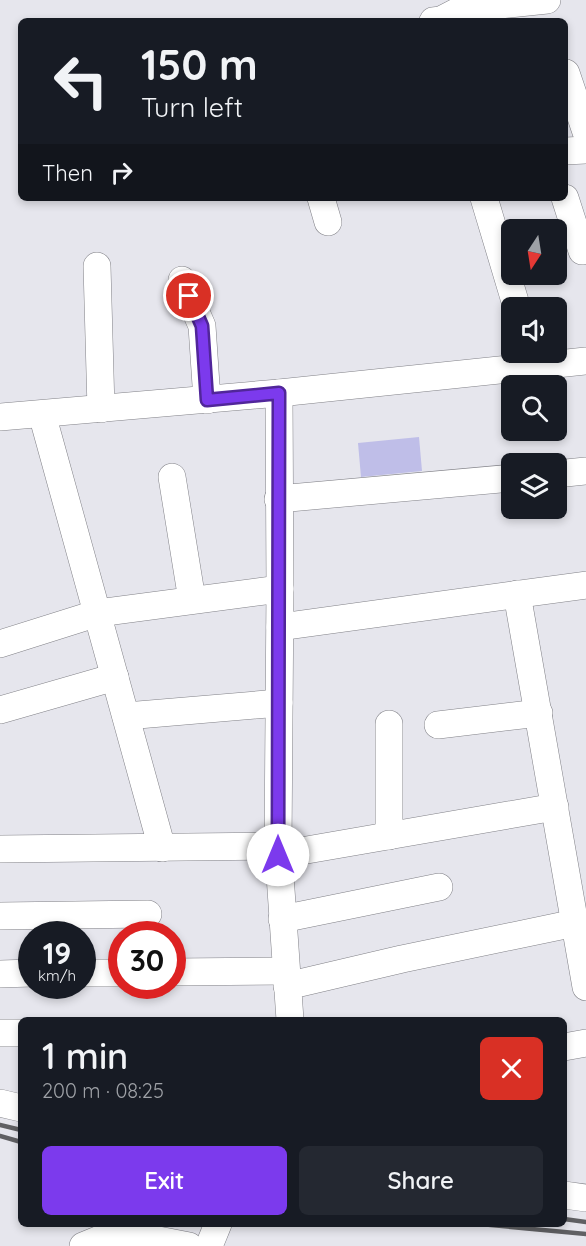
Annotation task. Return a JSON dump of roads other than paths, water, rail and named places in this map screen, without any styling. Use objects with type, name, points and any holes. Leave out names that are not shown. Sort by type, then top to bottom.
[{"type":"street","points":[[442,18],[462,9],[547,0],[550,18]]},
{"type":"street","points":[[568,79],[586,132]]},
{"type":"street","points":[[568,151],[586,150]]},
{"type":"street","points":[[485,201],[514,297]]},
{"type":"street","points":[[566,201],[582,251]]},
{"type":"street","points":[[97,266],[101,409]]},
{"type":"street","points":[[182,280],[202,326],[207,400]]},
{"type":"street","points":[[567,360],[586,361]]},
{"type":"street","points":[[0,417],[279,393],[503,363]]},
{"type":"street","points":[[279,393],[278,850],[290,1017]]},
{"type":"street","points":[[42,414],[162,848]]},
{"type":"street","points":[[567,473],[586,471]]},
{"type":"street","points":[[171,477],[192,600]]},
{"type":"street","points":[[278,499],[501,479]]},
{"type":"street","points":[[280,627],[586,585]]},
{"type":"street","points":[[0,644],[98,613],[280,589]]},
{"type":"street","points":[[517,594],[555,807],[574,847],[575,923],[586,987]]},
{"type":"street","points":[[0,710],[115,677]]},
{"type":"street","points":[[126,716],[279,703]]},
{"type":"street","points":[[438,725],[539,713]]},
{"type":"street","points":[[389,724],[389,836]]},
{"type":"street","points":[[0,849],[278,850],[389,836],[555,807]]},
{"type":"street","points":[[282,919],[439,887]]},
{"type":"street","points":[[0,916],[148,914]]},
{"type":"street","points":[[186,973],[287,979],[402,959],[575,923]]},
{"type":"street","points":[[0,974],[18,973]]},
{"type":"street","points":[[0,1033],[18,1033]]},
{"type":"street","points":[[567,1046],[586,1043]]},
{"type":"street","points":[[0,1103],[18,1107]]},
{"type":"street","points":[[567,1195],[586,1198]]},
{"type":"street","points":[[208,1246],[217,1227]]},
{"type":"street","points":[[83,1246],[117,1232],[189,1246]]},
{"type":"railway","points":[[0,1125],[18,1129]]},
{"type":"railway","points":[[0,1136],[18,1141]]},
{"type":"railway","points":[[567,1219],[586,1222]]},
{"type":"railway","points":[[512,1227],[586,1234]]}]
